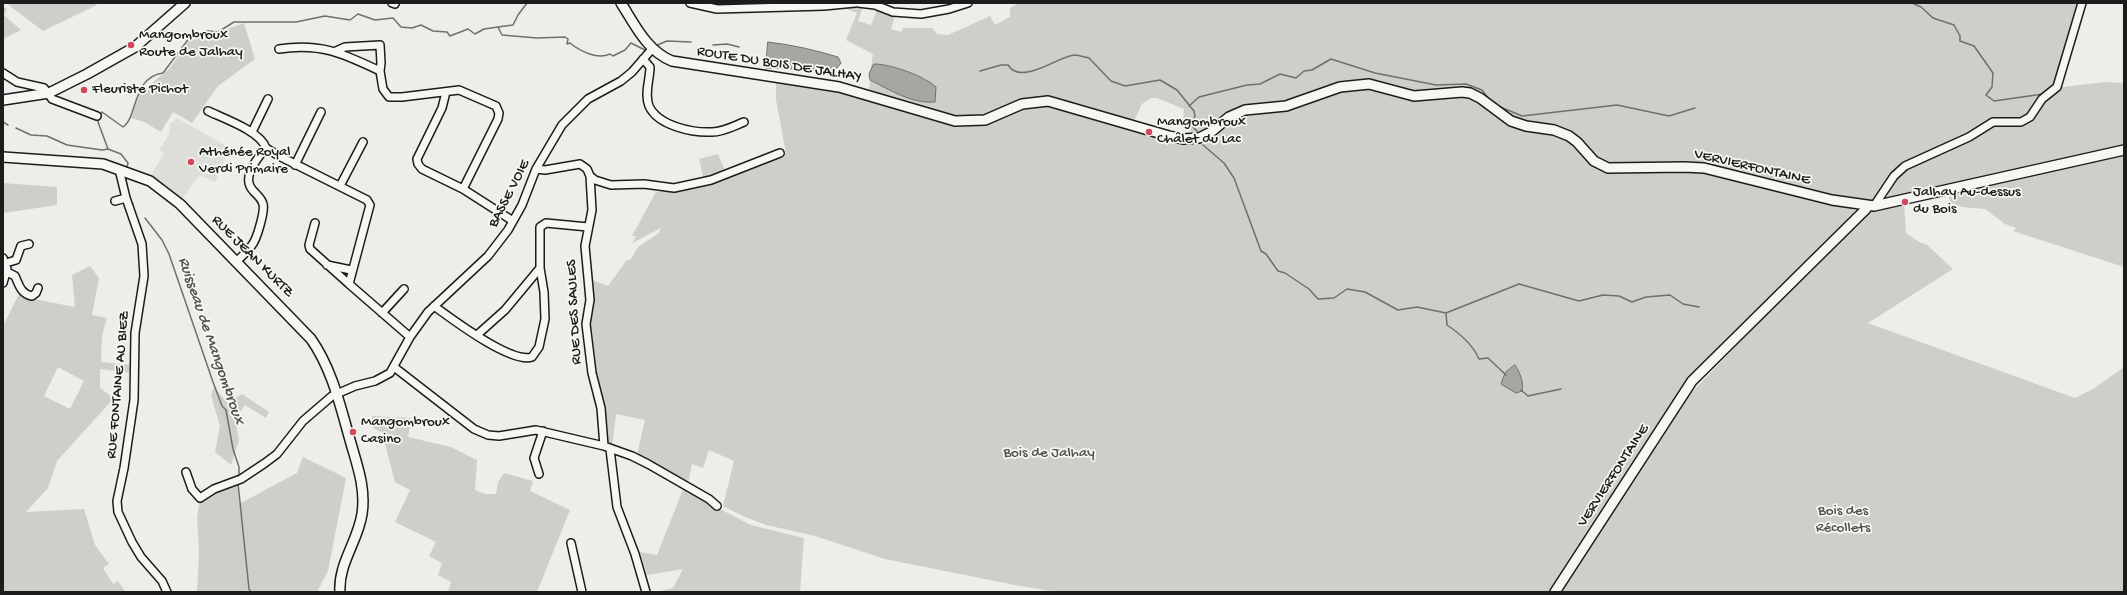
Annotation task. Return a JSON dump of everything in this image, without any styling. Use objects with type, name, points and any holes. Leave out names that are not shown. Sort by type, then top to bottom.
[{"type":"main road","points":[[3,100],[49,93],[135,47],[185,3]]},
{"type":"main road","points":[[621,3],[650,46]]},
{"type":"main road","name":"ROUTE DU BOIS DE JALHAY","points":[[650,46],[664,58],[682,63],[839,87],[956,121],[985,120],[1022,104],[1048,101],[1169,136],[1188,139]]},
{"type":"main road","name":"VERVIERFONTAINE","points":[[1188,139],[1207,134],[1225,120],[1241,111],[1286,106],[1346,86],[1374,85],[1414,96],[1462,92],[1476,96],[1511,121],[1526,126],[1554,130],[1569,136],[1577,142],[1594,161],[1608,168],[1704,168],[1832,200],[1870,206],[2124,150]]},
{"type":"main road","name":"RUE JEAN KURTZ","points":[[3,157],[104,164],[140,176],[165,191],[180,204],[237,261],[311,339],[325,362],[337,393],[361,477],[364,496],[360,527],[342,570],[340,592]]},
{"type":"main road","name":"VERVIERFONTAINE","points":[[1555,592],[1692,382],[1870,206]]},
{"type":"street","points":[[690,3],[718,9],[824,6],[857,3],[875,4],[893,12],[921,14],[949,9],[968,3]]},
{"type":"street","name":"VERVIERFONTAINE","points":[[1870,206],[1894,176],[1905,166],[1969,137],[1993,122],[2021,122],[2030,117],[2042,99],[2057,87],[2082,3]]},
{"type":"street","points":[[336,51],[344,47],[380,45],[380,71],[383,89],[389,97],[402,97],[459,90],[471,93],[496,106],[500,113],[463,189]]},
{"type":"street","name":"BASSE VOIE","points":[[337,393],[376,381],[390,372],[410,338],[434,306],[488,256],[513,221],[536,169],[553,138],[574,111],[588,99],[622,81],[643,59],[650,46]]},
{"type":"street","points":[[279,49],[302,47],[321,48],[336,51],[380,71]]},
{"type":"street","points":[[643,59],[650,66],[647,98],[649,106],[660,118],[668,123],[693,130],[712,132],[744,122]]},
{"type":"street","points":[[3,73],[18,82],[44,88],[52,99],[97,116]]},
{"type":"street","points":[[446,92],[442,108],[418,159],[418,164],[422,169],[463,189],[513,221]]},
{"type":"street","points":[[252,132],[268,99]]},
{"type":"street","points":[[208,111],[252,132],[264,140],[266,148],[252,170],[249,181],[250,186],[263,203],[256,239],[253,245],[237,261]]},
{"type":"street","points":[[295,164],[321,112]]},
{"type":"street","points":[[340,186],[363,142]]},
{"type":"street","points":[[266,148],[367,200],[370,205],[349,284]]},
{"type":"street","points":[[536,169],[545,170],[580,164],[587,168],[590,176],[595,180],[611,185],[649,184],[674,188],[712,180],[780,153]]},
{"type":"street","name":"RUE FONTAINE AU BIEZ","points":[[119,169],[126,198],[142,244],[144,276],[135,334],[134,400],[124,468],[117,501],[118,512],[141,557],[162,581],[167,592]]},
{"type":"street","name":"RUE DES SAULES","points":[[590,176],[592,210],[585,246],[590,300],[586,324],[587,336],[592,373],[601,408],[617,507],[637,560],[646,592]]},
{"type":"street","points":[[115,201],[126,198]]},
{"type":"street","points":[[315,223],[309,246],[312,253],[410,338]]},
{"type":"street","points":[[434,306],[477,335],[522,358],[532,357],[536,352],[545,319],[544,292],[540,268],[539,230],[542,225],[546,223],[588,227]]},
{"type":"street","points":[[3,283],[7,272],[4,260],[16,260],[21,246],[29,244]]},
{"type":"street","points":[[325,264],[352,270]]},
{"type":"street","points":[[477,335],[505,310],[540,268]]},
{"type":"street","points":[[7,272],[15,276],[19,288],[27,295],[32,296],[36,293],[38,288]]},
{"type":"street","points":[[382,313],[404,289]]},
{"type":"street","points":[[394,367],[474,429],[488,435],[499,436],[536,430],[607,447],[632,456],[648,464],[709,499],[717,506]]},
{"type":"street","points":[[186,472],[192,489],[200,498],[214,489],[241,479],[276,454],[304,421],[337,393]]},
{"type":"street","points":[[539,474],[534,458],[542,431]]},
{"type":"street","points":[[571,543],[582,592]]},
{"type":"shaded area","points":[[768,42],[795,46],[829,54],[838,57],[841,63],[837,68],[827,70],[766,68]]},
{"type":"shaded area","points":[[873,65],[891,66],[931,83],[936,87],[935,102],[910,99],[870,80],[869,74]]},
{"type":"shaded area","name":"Athénée Royal Verdi Primaire","points":[[177,118],[230,148],[215,182],[199,175],[182,199],[166,186],[150,177],[164,153],[159,150],[169,134],[170,124]]},
{"type":"shaded area","points":[[1515,365],[1522,381],[1522,391],[1516,393],[1501,384],[1505,373]]},
{"type":"green space","points":[[6,3],[95,3],[97,5],[43,31]]},
{"type":"green space","name":"Bois de Jalhay","points":[[832,3],[854,3],[863,7],[858,21],[871,25],[877,10],[895,16],[891,29],[901,32],[903,28],[932,28],[937,34],[948,35],[990,16],[995,25],[1010,17],[1010,8],[1019,3],[2080,3],[2061,82],[2062,87],[2106,82],[2124,83],[2124,146],[1885,200],[1902,171],[1971,132],[1906,161],[1883,197],[1873,201],[1725,177],[1851,207],[1855,211],[1854,216],[1689,378],[1552,592],[1058,592],[1020,586],[885,559],[815,536],[766,525],[743,516],[723,506],[734,461],[709,450],[703,468],[692,464],[688,483],[637,455],[645,420],[616,414],[612,447],[606,445],[589,334],[590,279],[608,286],[626,261],[631,259],[638,247],[659,233],[661,228],[632,243],[636,236],[632,236],[656,192],[691,188],[786,153],[776,100],[776,78],[869,94],[870,80],[901,95],[927,79],[874,65],[871,69],[873,54],[846,40],[857,13]],"holes":[[[1151,98],[1157,98],[1184,109],[1183,118],[1185,124],[1189,130],[1196,135],[1188,136],[1172,134],[1134,121],[1142,104]]]},
{"type":"green space","points":[[3,6],[7,9],[4,15],[21,30],[3,39]]},
{"type":"green space","points":[[244,23],[255,59],[218,86],[192,123],[173,112],[161,132],[144,122],[131,118],[140,93],[169,69],[188,42]]},
{"type":"green space","points":[[2124,153],[2124,267],[2013,231],[2016,228],[2005,224],[1985,209],[1962,207],[1951,203],[1949,199],[1950,193]]},
{"type":"green space","points":[[718,154],[726,173],[704,180],[699,159]]},
{"type":"green space","points":[[3,183],[57,187],[57,205],[3,213]]},
{"type":"green space","name":"Bois des Récollets","points":[[1904,203],[1906,233],[1921,243],[1926,244],[1953,269],[1868,323],[2075,398],[2093,389],[2124,367],[2124,592],[1561,592],[1692,392],[1787,293],[1870,212],[1881,207]]},
{"type":"green space","points":[[90,266],[99,278],[92,315],[107,318],[102,336],[101,362],[129,365],[129,373],[100,369],[100,388],[114,398],[57,461],[48,488],[26,512],[84,509],[95,545],[109,564],[103,568],[113,584],[118,581],[125,591],[3,592],[3,326],[20,292],[29,298],[75,307],[72,275]],"holes":[[[58,367],[84,381],[70,409],[44,396]]]},
{"type":"green space","points":[[214,387],[228,403],[242,394],[269,412],[266,418],[245,405],[235,419],[239,440],[231,465],[215,452],[220,426],[211,395]]},
{"type":"green space","points":[[372,416],[411,418],[408,437],[451,447],[477,460],[475,490],[485,494],[496,494],[498,482],[504,473],[533,481],[530,491],[570,510],[537,592],[448,592],[451,582],[438,575],[442,563],[429,556],[436,542],[395,522],[410,490],[395,482],[382,433],[372,427]]},
{"type":"green space","points":[[303,457],[346,478],[328,571],[317,592],[197,592],[199,554],[197,517],[199,505],[206,496],[238,483],[239,504],[297,473]]},
{"type":"green space","points":[[684,487],[712,505],[751,525],[804,538],[800,592],[656,592],[673,588],[683,569],[647,575],[640,552],[657,555]]},
{"type":"waterway","points":[[498,27],[513,25],[527,3]]},
{"type":"waterway","points":[[1912,3],[1921,7],[1933,18],[1954,25],[1960,36],[1960,41],[1974,46],[1993,73],[1992,87],[1986,95],[1994,101],[2043,94]]},
{"type":"waterway","points":[[108,149],[98,122],[102,112],[123,127],[128,122],[141,89],[146,82],[153,76],[163,73],[190,37],[208,31],[218,32],[234,22],[296,22],[325,16],[350,20],[358,14],[375,20],[393,18],[401,27],[412,28],[421,25],[433,31],[447,32],[450,36],[468,29],[475,34],[484,29],[498,27],[502,35],[537,38],[565,37],[568,39],[567,44],[570,43],[584,52],[600,56],[610,54],[613,56],[625,50],[631,43],[645,50]]},
{"type":"waterway","points":[[655,46],[667,41],[691,42]]},
{"type":"waterway","points":[[713,45],[727,44],[739,47]]},
{"type":"waterway","points":[[980,71],[1001,65],[1008,65],[1014,71],[1021,73],[1030,72],[1074,55],[1089,58],[1111,81],[1125,86],[1160,80],[1177,90],[1194,111],[1195,116],[1191,125],[1197,131]]},
{"type":"waterway","points":[[1189,106],[1199,97],[1247,85],[1260,84],[1280,74],[1296,78],[1304,71],[1312,70],[1331,59],[1375,73],[1436,85],[1466,84],[1482,90],[1489,99]]},
{"type":"waterway","points":[[1498,106],[1522,116],[1617,105],[1669,116],[1695,108]]},
{"type":"waterway","name":"Ruisseau de Mangombroux","points":[[3,122],[8,125]]},
{"type":"waterway","name":"Ruisseau de Mangombroux","points":[[16,128],[31,135],[47,136],[67,145],[102,150],[108,149],[121,154],[128,163],[127,167]]},
{"type":"waterway","points":[[1203,145],[1224,163],[1234,178],[1261,251],[1266,254],[1278,271],[1285,273],[1309,289],[1318,299],[1334,298],[1347,289],[1365,292],[1398,310],[1417,307],[1446,313],[1447,325],[1465,340],[1479,359],[1488,358],[1506,375]]},
{"type":"waterway","name":"Ruisseau de Mangombroux","points":[[125,176],[127,188]]},
{"type":"waterway","name":"Ruisseau de Mangombroux","points":[[129,199],[133,204]]},
{"type":"waterway","name":"Ruisseau de Mangombroux","points":[[145,218],[162,240],[169,254],[213,382],[222,406],[226,410],[233,449],[239,467],[239,478]]},
{"type":"waterway","points":[[1446,313],[1519,284],[1579,301],[1603,295],[1619,296],[1632,302],[1646,297],[1670,295],[1683,304],[1699,307]]},
{"type":"waterway","points":[[1521,390],[1528,396],[1561,389]]},
{"type":"waterway","name":"Ruisseau de Mangombroux","points":[[238,483],[249,589],[251,592]]},
{"type":"place","name":"Mangombroux Route de Jalhay","points":[[131,45]]},
{"type":"place","name":"Fleuriste Pichot","points":[[84,90]]},
{"type":"place","name":"Mangombroux Châlet du Lac","points":[[1149,132]]},
{"type":"place","name":"Athénée Royal Verdi Primaire","points":[[191,162]]},
{"type":"place","name":"Jalhay Au-dessus du Bois","points":[[1905,202]]},
{"type":"place","name":"Mangombroux Casino","points":[[353,432]]}]
